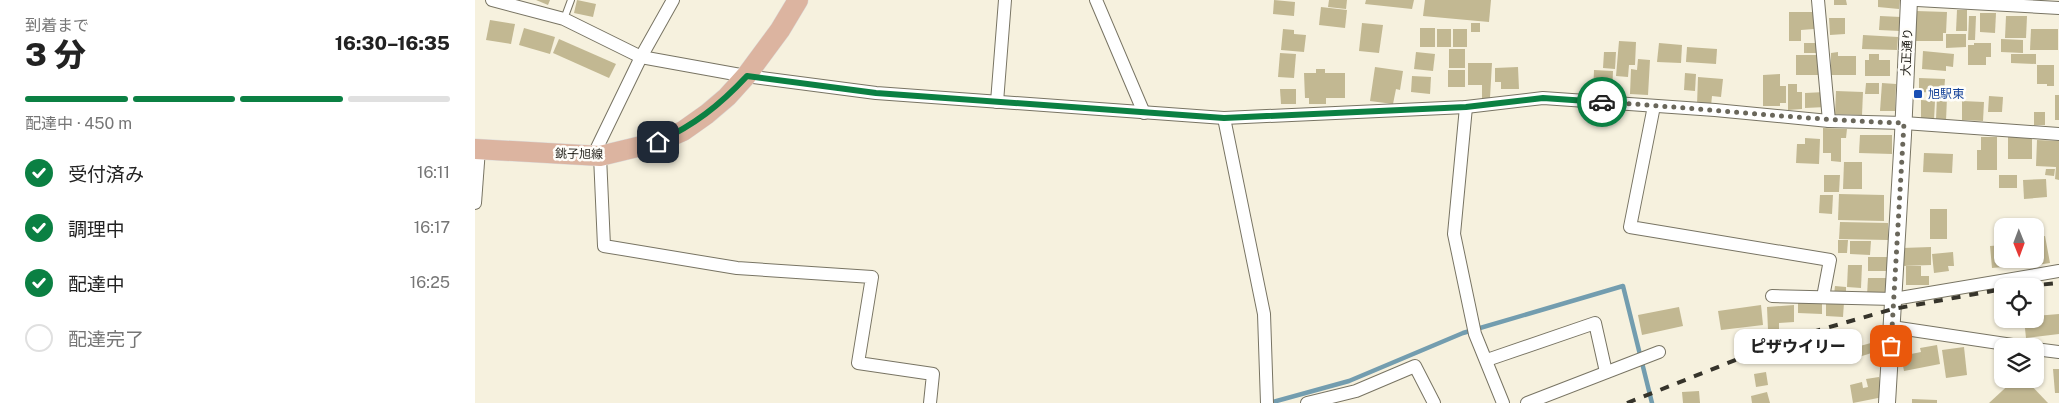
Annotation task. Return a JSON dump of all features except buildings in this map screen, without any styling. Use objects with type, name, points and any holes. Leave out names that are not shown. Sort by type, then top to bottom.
[{"type":"main road","name":"銚子旭線","points":[[477,149],[597,156],[658,142],[683,131],[727,97],[747,76],[780,30],[798,0]]},
{"type":"street","points":[[492,0],[564,19],[641,57],[747,76],[876,93],[1224,118],[1466,107],[1543,98],[1829,121],[1904,123],[2059,134]]},
{"type":"street","points":[[673,0],[641,57],[597,156],[604,246],[737,268],[872,276],[857,363],[933,374],[930,403]]},
{"type":"street","points":[[997,102],[1005,0]]},
{"type":"street","points":[[1096,0],[1144,113]]},
{"type":"street","points":[[1818,0],[1829,121]]},
{"type":"street","name":"大正通り","points":[[1887,403],[1904,123],[1909,0]]},
{"type":"street","points":[[1917,0],[2059,8]]},
{"type":"street","points":[[1654,106],[1630,227],[1830,260],[1823,298]]},
{"type":"street","points":[[1466,107],[1454,234],[1475,334],[1503,403]]},
{"type":"street","points":[[1224,118],[1264,314],[1267,403]]},
{"type":"street","points":[[475,203],[477,149]]},
{"type":"street","points":[[1772,296],[1894,299],[2059,271]]},
{"type":"street","points":[[1487,360],[1595,323],[1606,372]]},
{"type":"street","points":[[1892,327],[1994,342]]},
{"type":"street","points":[[2044,350],[2059,352]]},
{"type":"street","points":[[1527,403],[1659,352]]},
{"type":"street","points":[[1307,403],[1356,391],[1415,366],[1434,403]]},
{"type":"lane","points":[[564,19],[571,0]]},
{"type":"waterway","points":[[1273,402],[1349,381],[1463,333],[1623,286],[1652,403]]},
{"type":"railway","points":[[2044,284],[2059,283]]},
{"type":"railway","points":[[1627,403],[1791,338],[1893,309],[1994,291]]},
{"type":"way so far","points":[[1602,102],[1829,121],[1904,123],[1891,346]]},
{"type":"place","name":"旭駅東","points":[[1918,94]]},
{"type":"place","name":"ピザウイリー","points":[[1891,346]]},
{"type":"route","points":[[658,142],[683,131],[707,114],[747,76],[876,93],[1224,118],[1466,107],[1543,98],[1602,102]]}]
